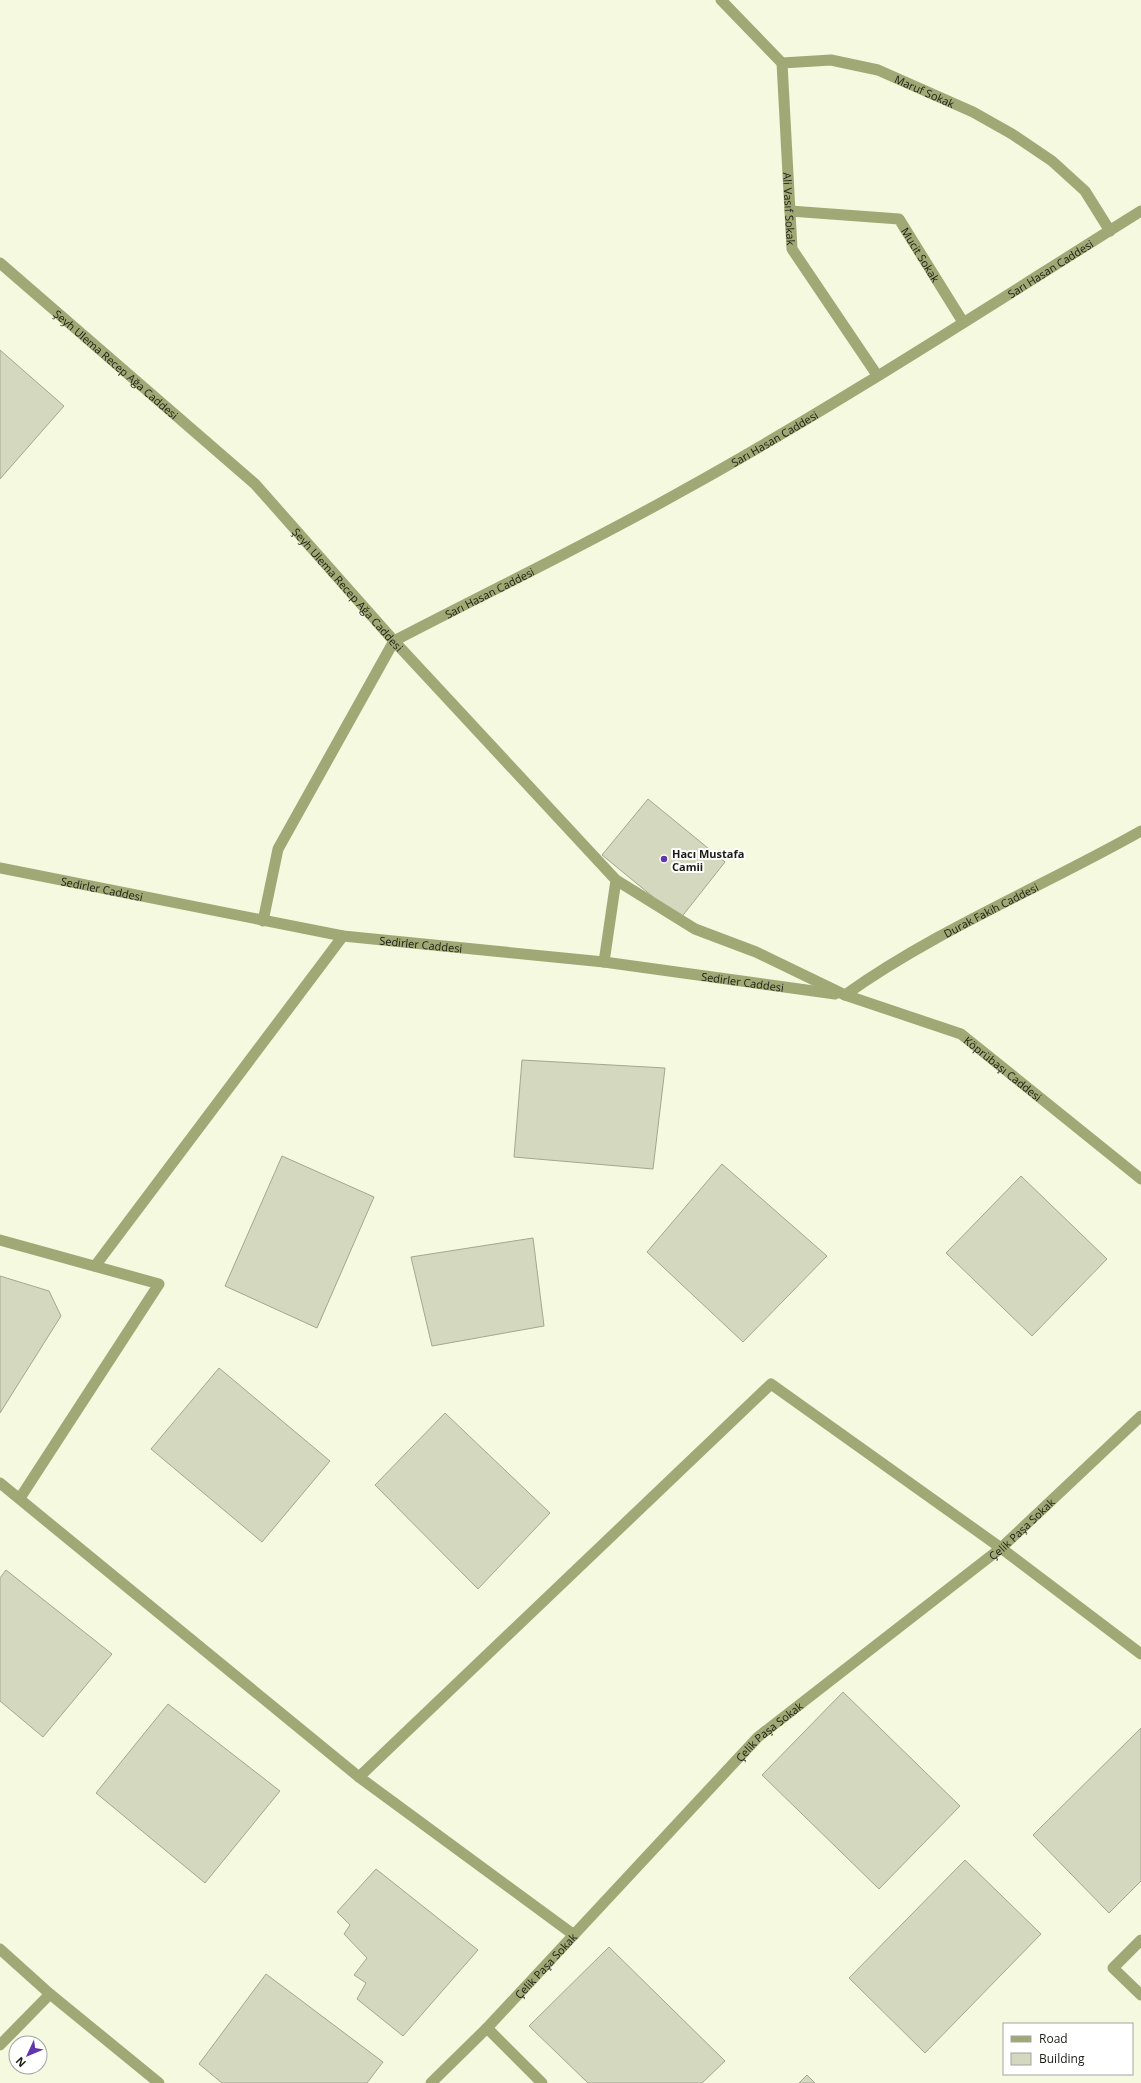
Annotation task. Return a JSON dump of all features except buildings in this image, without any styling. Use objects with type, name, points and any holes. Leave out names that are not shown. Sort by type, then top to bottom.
[{"type":"street","points":[[721,0],[782,63]]},
{"type":"street","name":"Maruf Sokak","points":[[782,63],[831,60],[878,70],[972,112],[1012,134],[1052,161],[1085,191],[1110,231]]},
{"type":"street","name":"Ali Vasıf Sokak","points":[[782,63],[792,248],[877,375]]},
{"type":"street","name":"Mucit Sokak","points":[[790,211],[899,220],[963,322]]},
{"type":"street","name":"Sarı Hasan Caddesi","points":[[394,641],[681,492],[813,415],[1141,211]]},
{"type":"street","name":"Şeyh Ulema Recep Ağa Caddesi","points":[[0,263],[255,484],[394,641],[616,880],[695,929],[756,952],[845,995]]},
{"type":"street","points":[[263,921],[278,849],[394,641]]},
{"type":"street","name":"Durak Fakih Caddesi","points":[[845,995],[870,978],[927,944],[1141,831]]},
{"type":"street","name":"Sedirler Caddesi","points":[[0,868],[343,936],[604,962],[845,995]]},
{"type":"street","points":[[604,962],[616,880]]},
{"type":"street","points":[[95,1266],[343,936]]},
{"type":"street","name":"Köprübaşı Caddesi","points":[[845,995],[961,1034],[1141,1179]]},
{"type":"street","points":[[0,1240],[159,1284],[20,1498]]},
{"type":"street","points":[[359,1776],[771,1384],[1001,1548],[1141,1654]]},
{"type":"street","name":"Çelik Paşa Sokak","points":[[431,2083],[487,2028],[758,1737],[1001,1548],[1141,1416]]},
{"type":"street","points":[[0,1483],[359,1776],[574,1935]]},
{"type":"street","points":[[1141,1940],[1113,1968],[1141,1995]]},
{"type":"street","points":[[0,1949],[50,1994],[159,2083]]},
{"type":"street","points":[[0,2045],[50,1994]]},
{"type":"street","points":[[487,2028],[542,2083]]},
{"type":"place","name":"Hacı Mustafa Camii","points":[[664,859]]}]
